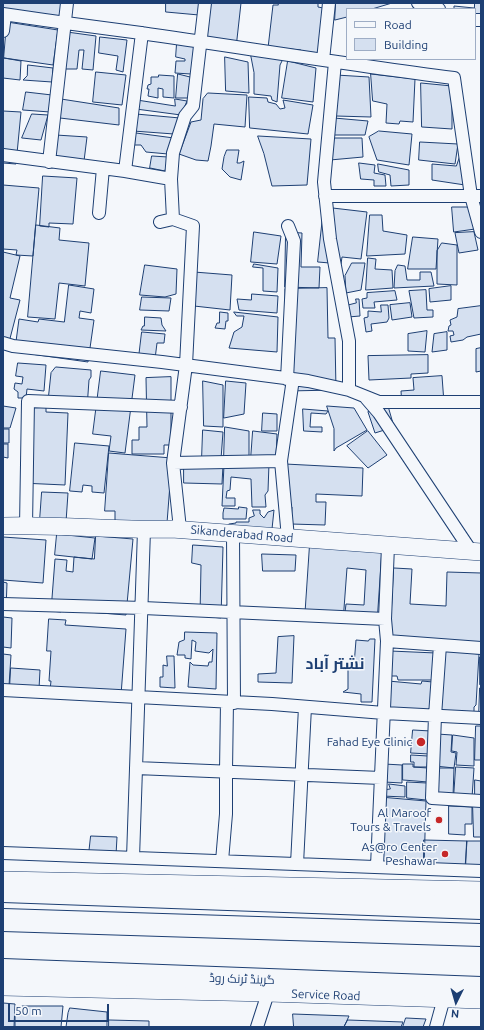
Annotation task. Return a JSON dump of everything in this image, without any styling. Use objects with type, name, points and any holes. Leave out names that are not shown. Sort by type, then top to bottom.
[{"type":"highway","points":[[3,891],[481,908]]},
{"type":"highway","points":[[3,920],[481,935]]},
{"type":"highway","name":"گرینڈ ٹرنک روڈ","points":[[3,970],[481,988]]},
{"type":"street","points":[[49,162],[67,3]]},
{"type":"street","points":[[173,219],[171,178],[173,153],[185,116],[193,106],[205,3]]},
{"type":"street","points":[[323,60],[329,3]]},
{"type":"street","points":[[418,3],[436,8]]},
{"type":"street","points":[[3,31],[4,14],[65,24],[142,33],[454,78],[476,196],[481,232]]},
{"type":"street","points":[[125,171],[142,33]]},
{"type":"street","points":[[335,62],[324,182],[330,240],[349,341],[349,390]]},
{"type":"street","points":[[3,156],[171,178]]},
{"type":"street","points":[[99,213],[103,168]]},
{"type":"street","points":[[325,196],[476,196]]},
{"type":"street","points":[[160,222],[173,219],[193,226],[186,365],[174,463],[180,529]]},
{"type":"street","points":[[288,226],[294,241],[290,379],[281,461],[288,538]]},
{"type":"street","points":[[3,343],[14,346],[186,365],[290,379],[349,390],[379,402],[481,402]]},
{"type":"street","points":[[364,396],[379,413],[476,551]]},
{"type":"street","points":[[26,526],[28,401],[181,407]]},
{"type":"street","points":[[174,463],[281,461]]},
{"type":"street","name":"Sikanderabad Road","points":[[3,526],[144,530],[180,529],[388,546],[476,551]]},
{"type":"street","points":[[134,858],[138,698],[143,608],[144,530]]},
{"type":"street","points":[[222,861],[226,814],[226,771],[231,702],[233,613],[232,533]]},
{"type":"street","points":[[377,866],[387,641],[385,619],[388,546]]},
{"type":"street","points":[[3,604],[143,608],[385,619]]},
{"type":"street","points":[[387,641],[481,648]]},
{"type":"street","points":[[440,645],[435,716],[432,798],[481,800]]},
{"type":"street","points":[[3,690],[231,702],[384,713],[481,718]]},
{"type":"street","points":[[297,864],[305,707]]},
{"type":"street","points":[[136,768],[381,778]]},
{"type":"street","points":[[3,854],[481,870]]},
{"type":"street","points":[[3,880],[481,890]]},
{"type":"street","name":"Service Road","points":[[3,987],[268,993],[481,1000]]},
{"type":"street","points":[[257,1027],[268,993]]},
{"type":"street","points":[[436,1027],[444,998]]},
{"type":"building","points":[[3,3],[62,3],[59,27],[3,17]]},
{"type":"building","points":[[166,3],[201,3],[199,15],[166,12]]},
{"type":"building","points":[[211,3],[241,3],[236,48],[206,44]]},
{"type":"building","points":[[278,3],[318,3],[318,7],[323,8],[317,62],[300,60],[301,50],[289,49],[289,51],[268,48],[273,5],[278,5]]},
{"type":"building","points":[[336,3],[392,3],[375,8],[346,8],[346,17],[335,20]]},
{"type":"building","points":[[475,3],[481,3],[481,25],[476,24],[476,8],[474,8]]},
{"type":"building","points":[[454,6],[474,8],[454,8]]},
{"type":"building","points":[[7,22],[58,30],[53,65],[4,58]]},
{"type":"building","points":[[67,32],[96,36],[93,70],[82,69],[84,50],[79,50],[77,69],[64,69]]},
{"type":"building","points":[[100,37],[127,40],[123,72],[116,70],[118,56],[99,53]]},
{"type":"building","points":[[177,43],[196,45],[191,74],[175,73],[176,61],[185,61],[185,59],[176,57]]},
{"type":"building","points":[[251,55],[283,59],[280,65],[277,102],[272,100],[271,96],[254,94],[254,73]]},
{"type":"building","points":[[225,57],[248,62],[249,93],[226,91]]},
{"type":"building","points":[[4,58],[21,61],[20,80],[3,78]]},
{"type":"building","points":[[288,61],[316,68],[313,102],[282,98]]},
{"type":"building","points":[[28,65],[53,68],[52,82],[23,80],[27,76]]},
{"type":"building","points":[[96,72],[126,75],[122,105],[93,102]]},
{"type":"building","points":[[178,74],[194,78],[188,98],[176,98]]},
{"type":"building","points":[[371,74],[415,79],[413,122],[400,121],[399,124],[386,123],[387,104],[373,101]]},
{"type":"building","points":[[159,75],[174,76],[174,98],[163,97],[163,89],[158,88],[158,98],[148,96],[149,89],[147,89],[148,85],[151,84],[151,77],[158,77]]},
{"type":"building","points":[[336,75],[369,77],[371,117],[336,116]]},
{"type":"building","points":[[421,83],[452,86],[452,129],[422,127]]},
{"type":"building","points":[[26,92],[52,95],[50,112],[23,110]]},
{"type":"building","points":[[208,93],[247,95],[245,127],[214,124],[208,161],[196,160],[179,154],[191,122],[201,120],[203,99]]},
{"type":"building","points":[[249,97],[267,98],[268,102],[276,104],[280,109],[285,108],[283,100],[313,105],[308,134],[250,128]]},
{"type":"building","points":[[61,99],[119,108],[119,125],[60,118]]},
{"type":"building","points":[[175,99],[187,101],[181,115],[136,109],[137,100],[175,106]]},
{"type":"building","points":[[3,111],[21,112],[16,164],[3,163]]},
{"type":"building","points":[[32,114],[48,115],[41,140],[22,138]]},
{"type":"building","points":[[136,114],[180,118],[174,134],[133,131]]},
{"type":"building","points":[[334,118],[368,121],[365,135],[332,135]]},
{"type":"building","points":[[379,131],[412,134],[409,165],[377,160],[369,137]]},
{"type":"building","points":[[136,133],[174,138],[168,154],[146,152],[141,145],[135,145]]},
{"type":"building","points":[[56,135],[87,137],[84,161],[54,159]]},
{"type":"building","points":[[258,136],[311,139],[307,185],[272,186]]},
{"type":"building","points":[[330,138],[362,138],[363,157],[330,160]]},
{"type":"building","points":[[420,142],[458,144],[455,164],[419,160]]},
{"type":"building","points":[[227,150],[239,150],[237,163],[244,161],[241,180],[230,177],[222,169]]},
{"type":"building","points":[[461,153],[465,185],[432,180],[432,164],[456,166]]},
{"type":"building","points":[[152,156],[168,157],[165,171],[150,168]]},
{"type":"building","points":[[359,163],[375,165],[374,173],[385,175],[386,186],[374,186],[374,180],[361,179]]},
{"type":"building","points":[[378,164],[409,170],[409,185],[391,186],[390,175],[379,172]]},
{"type":"building","points":[[43,176],[77,178],[73,224],[49,223],[49,227],[40,226]]},
{"type":"building","points":[[3,185],[39,188],[33,256],[16,255],[17,250],[3,249]]},
{"type":"building","points":[[324,207],[367,212],[361,259],[342,257],[341,264],[318,262]]},
{"type":"building","points":[[452,207],[471,207],[475,229],[454,232]]},
{"type":"building","points":[[370,215],[382,215],[383,231],[407,235],[405,254],[367,256]]},
{"type":"building","points":[[36,225],[60,228],[59,240],[89,243],[85,286],[59,283],[55,319],[28,317]]},
{"type":"building","points":[[254,232],[281,236],[277,264],[251,262]]},
{"type":"building","points":[[286,232],[302,233],[301,267],[320,267],[319,288],[285,287]]},
{"type":"building","points":[[474,232],[478,250],[459,253],[455,233]]},
{"type":"building","points":[[413,237],[438,239],[436,269],[408,269]]},
{"type":"building","points":[[442,243],[457,245],[457,285],[437,284],[437,251]]},
{"type":"building","points":[[3,252],[20,256],[10,298],[20,300],[7,350],[3,349]]},
{"type":"building","points":[[368,258],[376,259],[375,269],[392,270],[393,288],[366,290]]},
{"type":"building","points":[[352,263],[365,263],[361,290],[346,293],[345,276]]},
{"type":"building","points":[[254,264],[278,268],[277,292],[263,291],[263,268],[253,267]]},
{"type":"building","points":[[145,265],[177,269],[176,294],[165,297],[140,295]]},
{"type":"building","points":[[398,265],[405,266],[407,280],[420,280],[420,272],[431,272],[434,286],[394,288],[395,271]]},
{"type":"building","points":[[194,272],[232,275],[230,310],[194,306]]},
{"type":"building","points":[[69,285],[94,289],[91,313],[80,311],[79,318],[94,320],[88,362],[31,354],[15,349],[19,319],[38,322],[39,319],[64,322]]},
{"type":"building","points":[[451,286],[451,300],[430,302],[429,289]]},
{"type":"building","points":[[327,288],[328,338],[335,338],[336,390],[287,391],[285,289]]},
{"type":"building","points":[[426,290],[427,310],[433,310],[433,317],[414,318],[409,291]]},
{"type":"building","points":[[395,291],[397,300],[374,302],[375,308],[363,308],[362,299],[367,298],[367,293]]},
{"type":"building","points":[[252,294],[278,296],[277,313],[239,310],[237,299],[251,300]]},
{"type":"building","points":[[142,297],[171,298],[169,311],[140,310]]},
{"type":"building","points":[[356,299],[359,299],[360,316],[348,317],[348,305],[356,303]]},
{"type":"building","points":[[410,303],[412,317],[392,320],[390,305]]},
{"type":"building","points":[[381,305],[388,305],[389,318],[387,322],[371,324],[372,331],[366,332],[364,318],[368,317],[368,311],[381,312]]},
{"type":"building","points":[[481,306],[481,334],[451,342],[450,336],[454,335],[453,331],[448,331],[449,326],[451,325],[450,320],[457,317],[458,309]]},
{"type":"building","points":[[220,312],[228,313],[228,321],[226,321],[225,329],[215,328],[217,323],[219,323]]},
{"type":"building","points":[[234,312],[278,317],[277,352],[229,348],[234,332],[242,327],[244,316],[237,316]]},
{"type":"building","points":[[145,317],[161,318],[162,325],[166,331],[141,330],[144,326]]},
{"type":"building","points":[[427,331],[425,352],[408,351],[408,334]]},
{"type":"building","points":[[142,332],[165,334],[164,343],[157,343],[155,359],[139,357]]},
{"type":"building","points":[[447,332],[447,350],[432,352],[434,334]]},
{"type":"building","points":[[481,348],[481,371],[476,372],[476,349]]},
{"type":"building","points":[[428,355],[428,373],[411,374],[411,378],[369,380],[368,356]]},
{"type":"building","points":[[18,363],[46,365],[44,391],[27,389],[26,398],[18,398],[18,392],[14,389],[15,383],[22,384],[23,377],[16,376]]},
{"type":"building","points":[[56,367],[91,370],[87,408],[48,401],[51,373]]},
{"type":"building","points":[[101,371],[135,375],[125,453],[109,451],[111,436],[93,434]]},
{"type":"building","points":[[442,376],[444,403],[402,407],[401,391],[414,390],[413,378]]},
{"type":"building","points":[[171,377],[171,445],[164,445],[164,454],[132,454],[132,440],[139,440],[139,427],[147,427],[146,378]]},
{"type":"building","points":[[203,381],[223,385],[223,427],[204,426]]},
{"type":"building","points":[[226,381],[246,383],[244,414],[224,418]]},
{"type":"building","points":[[3,406],[16,408],[10,428],[3,428]]},
{"type":"building","points":[[25,406],[46,407],[46,412],[68,413],[65,485],[21,483]]},
{"type":"building","points":[[327,406],[354,408],[367,430],[336,448],[334,451],[334,429]]},
{"type":"building","points":[[388,406],[394,427],[375,433],[368,412]]},
{"type":"building","points":[[303,409],[328,411],[326,414],[311,413],[310,427],[322,427],[322,432],[304,431]]},
{"type":"building","points":[[263,413],[277,414],[277,431],[262,431]]},
{"type":"building","points":[[225,427],[249,431],[249,457],[224,458]]},
{"type":"building","points":[[3,429],[9,429],[9,443],[3,443]]},
{"type":"building","points":[[203,430],[223,432],[221,459],[202,458]]},
{"type":"building","points":[[253,431],[277,434],[276,458],[251,459]]},
{"type":"building","points":[[368,431],[387,455],[368,468],[347,446]]},
{"type":"building","points":[[75,443],[109,446],[104,493],[92,492],[92,486],[83,485],[82,492],[70,491]]},
{"type":"building","points":[[3,444],[8,444],[8,458],[3,457]]},
{"type":"building","points":[[109,453],[172,458],[167,523],[115,524],[115,511],[105,511]]},
{"type":"building","points":[[184,464],[223,465],[222,484],[184,483]]},
{"type":"building","points":[[269,464],[268,491],[265,495],[266,507],[252,507],[251,479],[231,477],[230,490],[227,491],[226,498],[235,498],[235,506],[222,506],[224,465]]},
{"type":"building","points":[[285,464],[363,468],[362,496],[316,494],[316,502],[326,502],[325,525],[291,524],[292,507],[283,506]]},
{"type":"building","points":[[42,492],[68,493],[66,522],[40,520]]},
{"type":"building","points":[[239,507],[247,508],[246,519],[223,519],[224,508],[238,509]]},
{"type":"building","points":[[253,510],[260,510],[260,514],[264,518],[268,512],[274,510],[272,529],[225,527],[236,522],[249,522],[249,518],[254,516]]},
{"type":"building","points":[[57,534],[95,538],[92,559],[55,555]]},
{"type":"building","points":[[96,536],[133,539],[126,615],[75,611],[62,601],[61,612],[51,611],[55,559],[67,560],[66,571],[73,572],[74,557],[94,559]]},
{"type":"building","points":[[3,537],[46,540],[43,583],[3,580]]},
{"type":"building","points":[[310,544],[382,549],[377,623],[344,621],[346,604],[364,605],[366,570],[347,568],[343,622],[305,619]]},
{"type":"building","points":[[193,545],[223,547],[221,618],[200,616],[201,565],[192,563]]},
{"type":"building","points":[[262,554],[296,555],[295,571],[263,571]]},
{"type":"building","points":[[394,568],[412,569],[410,604],[446,606],[447,572],[481,573],[481,650],[390,642]]},
{"type":"building","points":[[3,582],[7,583],[6,610],[3,610]]},
{"type":"building","points":[[3,617],[12,618],[11,648],[3,647]]},
{"type":"building","points":[[49,619],[66,620],[65,625],[126,629],[121,695],[50,690],[51,681],[49,681],[51,651],[47,651]]},
{"type":"building","points":[[185,632],[217,633],[216,689],[188,687],[190,662],[193,665],[208,666],[209,662],[212,662],[213,649],[209,653],[195,651],[196,642],[192,640],[191,659],[185,658],[185,655],[177,655],[179,642],[184,640]]},
{"type":"building","points":[[294,636],[292,683],[258,682],[258,674],[276,673],[278,637]]},
{"type":"building","points":[[370,639],[375,639],[372,702],[361,702],[361,694],[343,692],[348,689],[348,668],[354,665],[356,640],[368,641]]},
{"type":"building","points":[[444,650],[479,654],[474,715],[438,714]]},
{"type":"building","points":[[390,651],[436,653],[433,680],[398,680],[397,676],[389,676]]},
{"type":"building","points":[[3,654],[11,655],[9,686],[3,686]]},
{"type":"building","points":[[167,656],[174,656],[175,688],[160,687],[160,677],[163,677],[163,665],[167,666]]},
{"type":"building","points":[[481,657],[481,686],[480,685]]},
{"type":"building","points":[[11,668],[40,670],[39,689],[10,687]]},
{"type":"building","points":[[388,681],[421,684],[422,681],[433,682],[431,710],[386,712]]},
{"type":"building","points":[[480,688],[481,716],[479,716]]},
{"type":"building","points":[[476,726],[481,726],[481,760],[475,760]]},
{"type":"building","name":"Fahad Eye Clinic","points":[[413,730],[431,731],[429,754],[411,753]]},
{"type":"building","points":[[437,734],[452,735],[451,752],[456,753],[454,768],[435,766]]},
{"type":"building","points":[[453,735],[474,738],[474,766],[456,765],[457,752],[452,751]]},
{"type":"building","points":[[411,755],[428,756],[427,767],[414,767],[414,762],[411,762]]},
{"type":"building","points":[[384,764],[402,765],[402,783],[384,782]]},
{"type":"building","points":[[403,764],[413,764],[413,767],[428,768],[428,782],[403,780]]},
{"type":"building","points":[[456,767],[474,768],[472,798],[454,797]]},
{"type":"building","points":[[435,768],[454,768],[453,797],[434,796]]},
{"type":"building","points":[[475,780],[481,781],[481,797],[475,797]]},
{"type":"building","points":[[407,782],[427,783],[426,800],[407,798]]},
{"type":"building","points":[[389,784],[405,786],[405,797],[382,796],[383,790],[390,789]]},
{"type":"building","points":[[380,797],[426,801],[424,868],[380,864]]},
{"type":"building","points":[[449,806],[472,807],[472,824],[465,824],[465,835],[449,834]]},
{"type":"building","points":[[473,806],[481,806],[481,837],[474,837]]},
{"type":"building","points":[[91,836],[117,837],[116,855],[89,854]]},
{"type":"building","name":"As@ro Center Peshawar","points":[[424,840],[467,841],[465,868],[424,868]]},
{"type":"building","points":[[467,841],[481,841],[481,868],[466,867]]},
{"type":"building","points":[[3,1003],[15,1004],[14,1027],[3,1027]]},
{"type":"building","points":[[22,1006],[63,1006],[61,1027],[15,1027],[15,1012],[21,1011]]},
{"type":"building","points":[[70,1008],[107,1012],[107,1027],[66,1027]]},
{"type":"building","points":[[293,1014],[349,1016],[344,1027],[294,1027]]},
{"type":"building","points":[[406,1018],[426,1019],[423,1027],[403,1027]]},
{"type":"building","points":[[109,1020],[149,1021],[149,1027],[109,1027]]},
{"type":"building","points":[[348,1020],[403,1022],[401,1027],[344,1027]]},
{"type":"place","name":"Fahad Eye Clinic","points":[[421,742]]},
{"type":"place","name":"Al Maroof Tours & Travels","points":[[439,820]]},
{"type":"place","name":"As@ro Center Peshawar","points":[[445,854]]},
{"type":"district","name":"نشتر آباد","points":[[335,664]]}]
